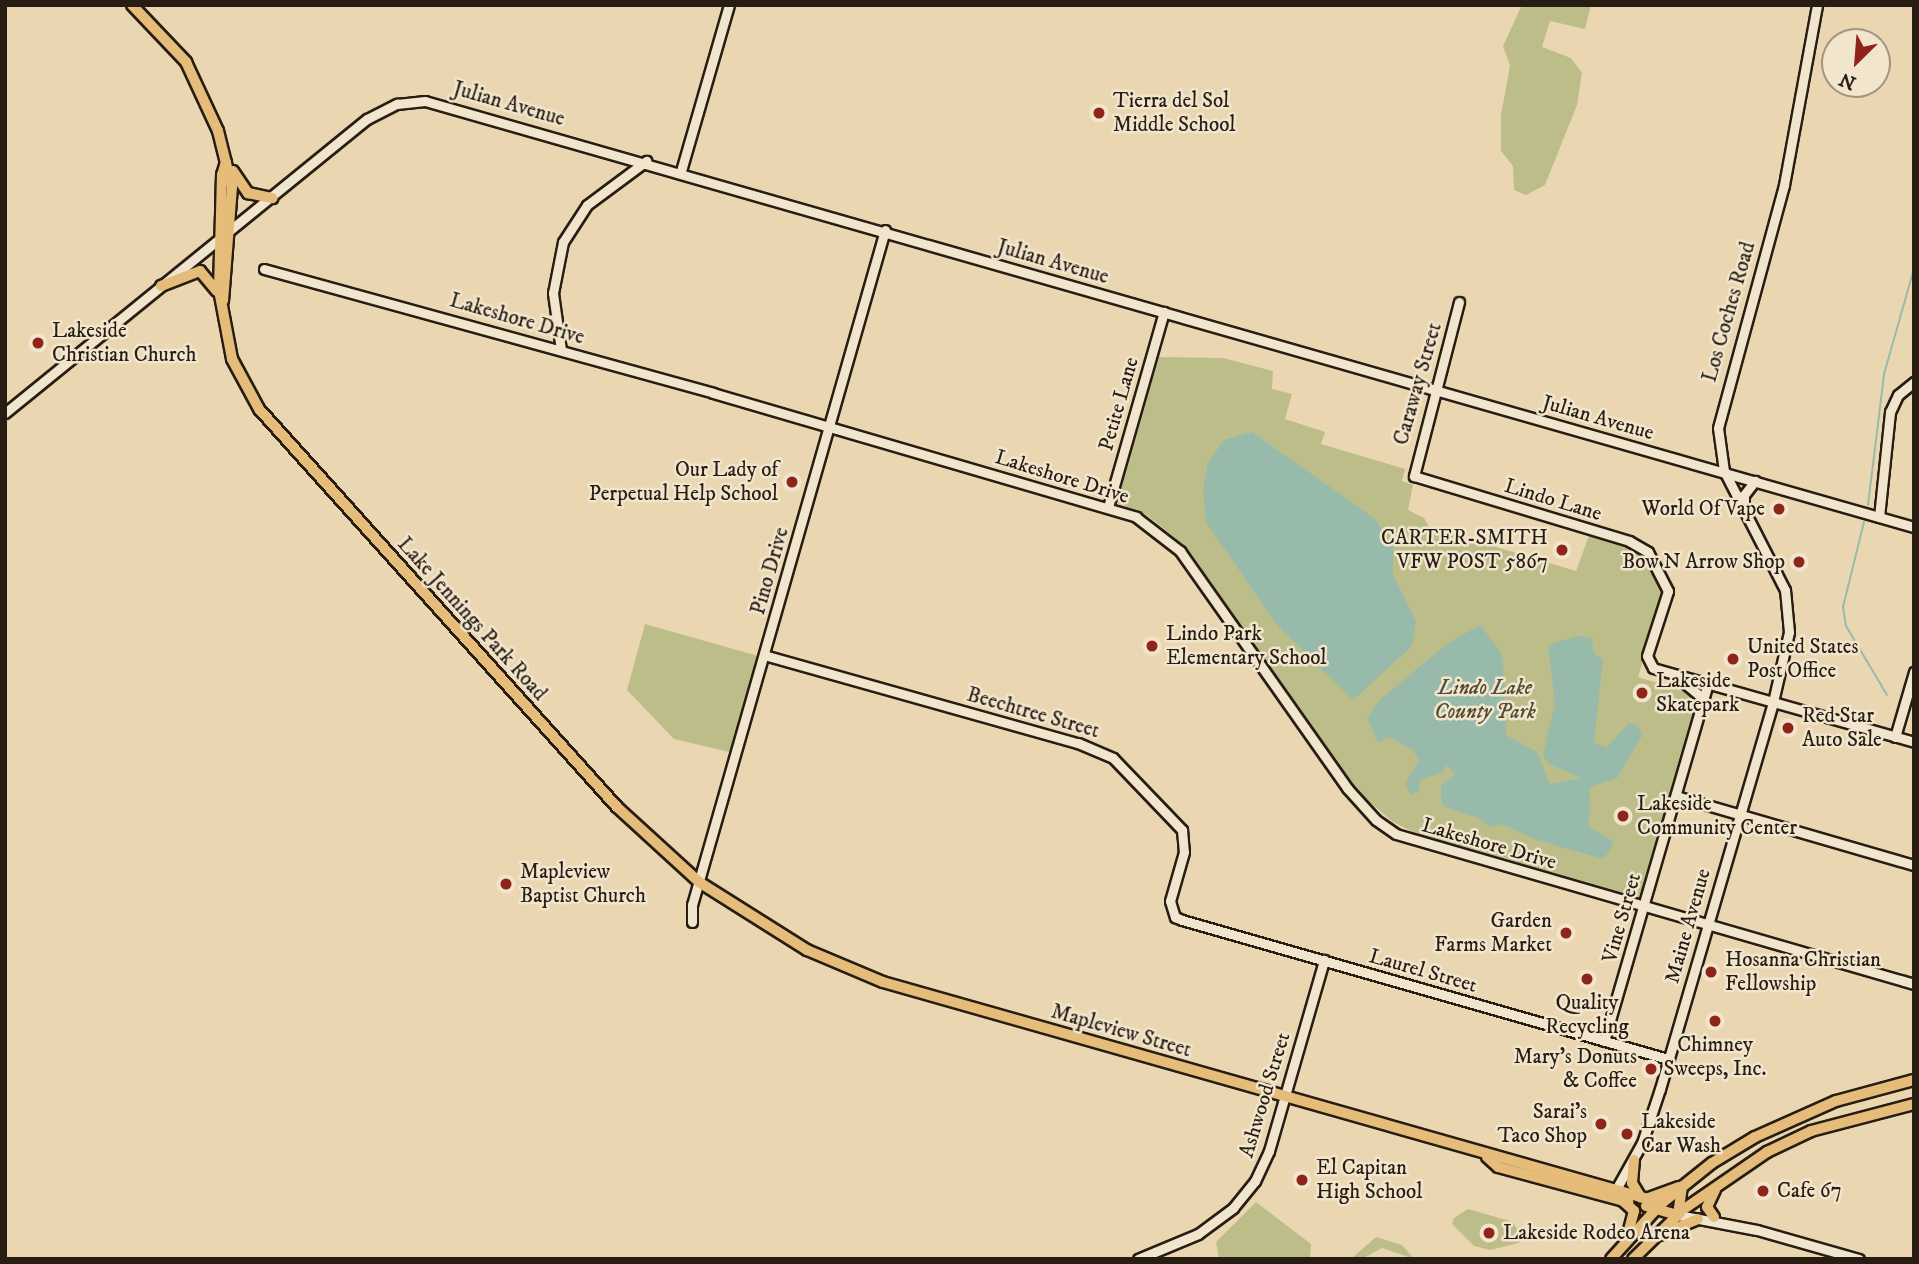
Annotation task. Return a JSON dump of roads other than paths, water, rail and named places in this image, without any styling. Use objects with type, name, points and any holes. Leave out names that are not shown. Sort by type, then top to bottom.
[{"type":"highway","points":[[1660,1208],[1682,1186],[1755,1137],[1836,1101],[1914,1080]]},
{"type":"highway","points":[[1680,1211],[1722,1182],[1811,1130],[1914,1104]]},
{"type":"highway","points":[[1714,1217],[1707,1200],[1722,1182]]},
{"type":"highway","points":[[1643,1199],[1682,1186]]},
{"type":"highway","points":[[1680,1211],[1682,1186]]},
{"type":"main road","name":"Lake Jennings Park Road","points":[[132,5],[175,49],[196,78],[213,115],[232,176],[231,231],[223,302]]},
{"type":"main road","name":"Lake Jennings Park Road","points":[[226,162],[219,290],[234,364],[275,430],[617,807],[699,882],[753,920]]},
{"type":"main road","points":[[226,162],[248,193],[272,198]]},
{"type":"main road","points":[[161,286],[200,271],[211,279],[223,302]]},
{"type":"main road","name":"Mapleview Street","points":[[753,920],[807,950],[883,982],[1487,1157],[1498,1167],[1680,1211]]},
{"type":"main road","points":[[1634,1160],[1632,1183],[1643,1199]]},
{"type":"main road","points":[[1615,1196],[1634,1212],[1624,1242]]},
{"type":"main road","name":"Mapleview Street","points":[[1615,1196],[1643,1199],[1660,1208]]},
{"type":"main road","points":[[1655,1236],[1660,1208]]},
{"type":"main road","points":[[1611,1259],[1624,1242],[1660,1208]]},
{"type":"main road","points":[[1633,1259],[1680,1211]]},
{"type":"main road","points":[[1655,1236],[1698,1219]]},
{"type":"street","points":[[681,171],[729,5]]},
{"type":"street","name":"Los Coches Road","points":[[1789,616],[1782,579],[1724,471],[1719,415],[1784,185],[1817,5]]},
{"type":"street","name":"Julian Avenue","points":[[5,413],[367,119],[414,101],[443,103],[1914,527]]},
{"type":"street","points":[[561,350],[553,293],[563,242],[587,205],[646,161]]},
{"type":"street","name":"Pino Drive","points":[[692,922],[699,882],[885,230]]},
{"type":"street","name":"Lakeshore Drive","points":[[264,269],[829,426],[1108,507],[1146,523],[1180,551],[1347,788],[1376,820],[1426,846],[1914,984]]},
{"type":"street","name":"Caraway Street","points":[[1414,476],[1459,302]]},
{"type":"street","name":"Petite Lane","points":[[1108,507],[1164,312]]},
{"type":"street","points":[[1879,517],[1890,412],[1898,395],[1914,382]]},
{"type":"street","name":"Lindo Lane","points":[[1414,476],[1629,541],[1647,552],[1666,581],[1667,604],[1647,656],[1662,672]]},
{"type":"street","points":[[1744,511],[1744,495],[1755,481]]},
{"type":"street","name":"Maine Avenue","points":[[1615,1196],[1634,1160],[1668,1059],[1773,702],[1789,616]]},
{"type":"street","name":"Beechtree Street","points":[[764,655],[1078,743],[1113,758],[1184,835],[1170,901],[1172,911]]},
{"type":"street","points":[[1662,672],[1914,742]]},
{"type":"street","points":[[1662,672],[1704,699]]},
{"type":"street","points":[[1895,737],[1914,672]]},
{"type":"street","name":"Vine Street","points":[[1604,1041],[1709,683]]},
{"type":"street","points":[[1676,796],[1914,865]]},
{"type":"street","name":"Laurel Street","points":[[1172,911],[1182,920],[1668,1059]]},
{"type":"street","name":"Ashwood Street","points":[[1138,1259],[1191,1239],[1244,1197],[1264,1165],[1324,961]]},
{"type":"street","name":"Mapleview Street","points":[[1680,1211],[1714,1217],[1732,1225]]},
{"type":"street","name":"Mapleview Street","points":[[1680,1211],[1698,1219],[1732,1225],[1859,1259]]},
{"type":"waterway","points":[[1868,505],[1884,374],[1914,269]]},
{"type":"waterway","points":[[1864,522],[1843,607],[1846,626],[1887,695]]},
{"type":"place","name":"Tierra del Sol Middle School","points":[[1099,113]]},
{"type":"place","name":"Lakeside Christian Church","points":[[38,343]]},
{"type":"place","name":"Our Lady of Perpetual Help School","points":[[792,482]]},
{"type":"place","name":"World Of Vape","points":[[1779,509]]},
{"type":"place","name":"CARTER-SMITH VFW POST 5867","points":[[1562,550]]},
{"type":"place","name":"Bow N Arrow Shop","points":[[1799,562]]},
{"type":"place","name":"Lindo Park Elementary School","points":[[1152,646]]},
{"type":"place","name":"United States Post Office","points":[[1733,659]]},
{"type":"place","name":"Lakeside Skatepark","points":[[1642,693]]},
{"type":"place","name":"Red Star Auto Sale","points":[[1788,728]]},
{"type":"place","name":"Lakeside Community Center","points":[[1623,816]]},
{"type":"place","name":"Mapleview Baptist Church","points":[[506,884]]},
{"type":"place","name":"Garden Farms Market","points":[[1566,933]]},
{"type":"place","name":"Hosanna Christian Fellowship","points":[[1711,972]]},
{"type":"place","name":"Quality Recycling","points":[[1587,979]]},
{"type":"place","name":"Chimney Sweeps, Inc.","points":[[1715,1021]]},
{"type":"place","name":"Mary's Donuts & Coffee","points":[[1651,1069]]},
{"type":"place","name":"Sarai's Taco Shop","points":[[1601,1124]]},
{"type":"place","name":"Lakeside Car Wash","points":[[1627,1134]]},
{"type":"place","name":"El Capitan High School","points":[[1302,1180]]},
{"type":"place","name":"Cafe 67","points":[[1763,1191]]},
{"type":"place","name":"Lakeside Rodeo Arena","points":[[1489,1233]]},
{"type":"park label","name":"Lindo Lake County Park","points":[[1485,700]]}]
